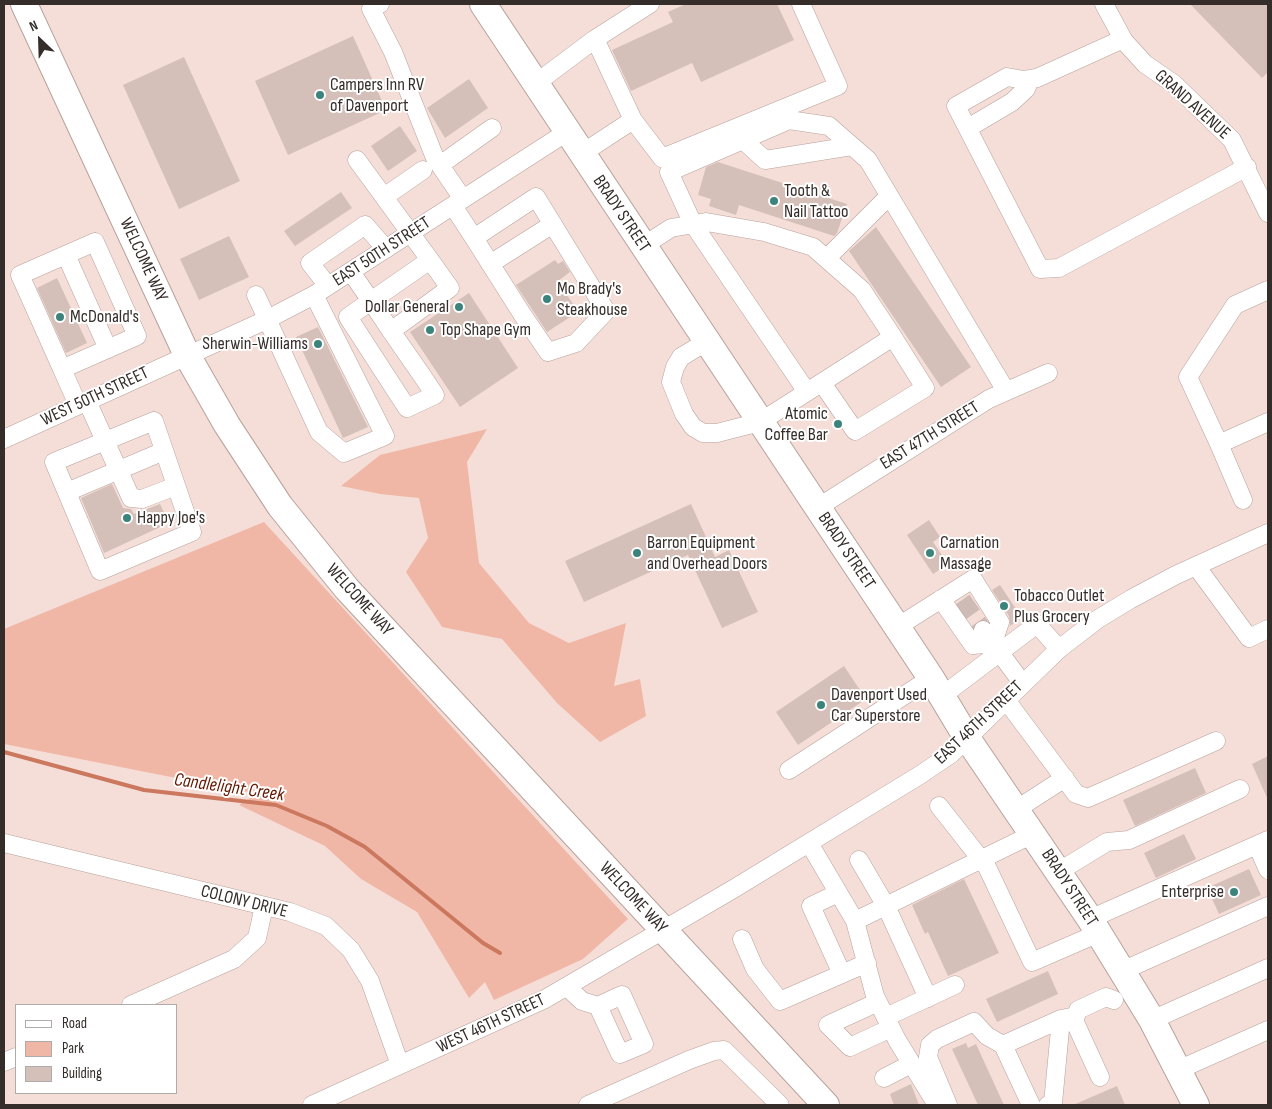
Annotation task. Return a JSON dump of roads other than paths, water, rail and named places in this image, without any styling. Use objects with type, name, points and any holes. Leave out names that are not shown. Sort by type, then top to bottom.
[{"type":"highway","name":"WELCOME WAY","points":[[24,4],[187,355],[227,425],[280,506],[347,589],[826,1105]]},
{"type":"highway","name":"BRADY STREET","points":[[483,4],[897,627],[967,738],[1017,809],[1094,926],[1123,987],[1152,1020],[1196,1105]]},
{"type":"street","points":[[380,4],[371,9],[393,52],[440,165],[474,238],[548,352],[576,343],[606,311],[536,197],[474,238]]},
{"type":"street","points":[[535,84],[595,38],[650,4]]},
{"type":"street","points":[[595,38],[633,120],[662,158],[838,86],[801,4]]},
{"type":"street","name":"GRAND AVENUE","points":[[1104,4],[1123,39],[1145,64],[1174,84],[1232,140],[1247,167],[1268,213]]},
{"type":"street","points":[[1123,39],[1036,78],[1007,77],[956,106],[1040,269],[1059,268],[1247,167]]},
{"type":"street","points":[[968,128],[1012,102],[1026,89],[1030,79]]},
{"type":"street","points":[[582,154],[633,120]]},
{"type":"street","points":[[807,392],[693,224],[670,172],[789,120],[829,126],[868,160],[1006,391]]},
{"type":"street","points":[[440,165],[492,128]]},
{"type":"street","name":"EAST 50TH STREET","points":[[187,355],[266,320],[321,290],[567,132]]},
{"type":"street","points":[[743,140],[764,160],[852,146]]},
{"type":"street","points":[[357,160],[450,288],[391,330]]},
{"type":"street","points":[[384,197],[423,170]]},
{"type":"street","points":[[827,258],[889,196]]},
{"type":"street","points":[[643,246],[671,228],[706,222],[764,232],[813,247],[862,290],[925,388],[856,430],[822,383]]},
{"type":"street","points":[[490,264],[554,224]]},
{"type":"street","points":[[256,295],[319,432],[344,453],[385,436],[310,263],[365,225],[386,249]]},
{"type":"street","points":[[62,369],[137,336],[95,242],[20,275],[62,369],[105,441],[111,473],[130,498],[142,499],[176,486]]},
{"type":"street","points":[[66,255],[108,349]]},
{"type":"street","points":[[350,272],[371,301],[435,395],[407,408],[348,317],[371,301],[430,260]]},
{"type":"street","points":[[1243,500],[1188,377],[1235,305],[1268,290]]},
{"type":"street","points":[[706,342],[681,357],[675,367],[671,382],[684,414],[693,428],[703,433],[717,433],[760,422],[893,337]]},
{"type":"street","name":"WEST 50TH STREET","points":[[4,439],[187,355]]},
{"type":"street","name":"EAST 47TH STREET","points":[[817,508],[989,398],[1048,373]]},
{"type":"street","points":[[154,421],[192,532],[100,571],[68,491],[54,462],[105,441],[154,421]]},
{"type":"street","points":[[1219,444],[1268,422]]},
{"type":"street","points":[[68,491],[164,452]]},
{"type":"street","name":"EAST 46TH STREET","points":[[664,931],[920,775],[951,754],[1059,649],[1098,619],[1130,599],[1268,533]]},
{"type":"street","points":[[1196,566],[1249,638],[1268,628]]},
{"type":"street","points":[[789,770],[936,687],[992,642],[1000,622],[972,579],[953,597],[897,627]]},
{"type":"street","points":[[953,597],[973,645],[992,642],[1037,624],[1059,649]]},
{"type":"street","points":[[992,642],[1023,684]]},
{"type":"street","points":[[1006,700],[1076,794],[1088,798],[1216,741]]},
{"type":"street","points":[[1017,809],[1065,778]]},
{"type":"street","points":[[1058,872],[1106,842],[1129,840],[1240,789]]},
{"type":"street","points":[[939,806],[987,867],[1032,962],[1094,926],[1263,843],[1268,870]]},
{"type":"street","points":[[854,921],[1033,834]]},
{"type":"street","points":[[809,843],[854,921],[866,963],[885,1016],[937,1105]]},
{"type":"street","name":"COLONY DRIVE","points":[[4,844],[264,906],[326,926],[351,950],[370,981],[400,1065]]},
{"type":"street","points":[[859,860],[886,906],[928,998]]},
{"type":"street","points":[[838,893],[811,906],[842,974]]},
{"type":"street","points":[[133,1004],[234,959],[257,938],[264,906]]},
{"type":"street","points":[[1003,1045],[1070,1018],[1078,1010],[1106,997],[1268,906]]},
{"type":"street","name":"WEST 46TH STREET","points":[[312,1105],[494,1024],[567,987],[664,931]]},
{"type":"street","points":[[742,939],[755,969],[780,1001],[866,963]]},
{"type":"street","points":[[1152,1020],[1268,968]]},
{"type":"street","points":[[885,1016],[956,985]]},
{"type":"street","points":[[567,987],[582,1001],[598,1006]]},
{"type":"street","points":[[1070,1018],[1100,1077]]},
{"type":"street","points":[[1048,1105],[1052,1103],[1070,1018]]},
{"type":"street","points":[[948,1105],[928,1057],[930,1045],[937,1039],[974,1022],[987,1036],[1003,1045],[1031,1105]]},
{"type":"street","points":[[1178,1070],[1268,1030]]},
{"type":"street","points":[[588,1105],[689,1060],[714,1051],[724,1050],[780,1105]]},
{"type":"street","points":[[884,1078],[912,1064]]},
{"type":"waterway","name":"Candlelight Creek","points":[[4,752],[144,790],[276,805],[327,826],[365,847],[483,943],[500,953]]},
{"type":"tunnel","points":[[962,600],[983,630]]},
{"type":"place","name":"Campers Inn RV of Davenport","points":[[320,95]]},
{"type":"place","name":"Tooth & Nail Tattoo","points":[[774,201]]},
{"type":"place","name":"Mo Brady's Steakhouse","points":[[547,299]]},
{"type":"place","name":"Dollar General","points":[[459,307]]},
{"type":"place","name":"McDonald's","points":[[60,317]]},
{"type":"place","name":"Top Shape Gym","points":[[430,330]]},
{"type":"place","name":"Sherwin-Williams","points":[[318,344]]},
{"type":"place","name":"Atomic Coffee Bar","points":[[838,424]]},
{"type":"place","name":"Happy Joe's","points":[[127,518]]},
{"type":"place","name":"Barron Equipment and Overhead Doors","points":[[637,553]]},
{"type":"place","name":"Carnation Massage","points":[[930,553]]},
{"type":"place","name":"Tobacco Outlet Plus Grocery","points":[[1004,606]]},
{"type":"place","name":"Davenport Used Car Superstore","points":[[821,705]]},
{"type":"place","name":"Enterprise","points":[[1234,892]]}]
